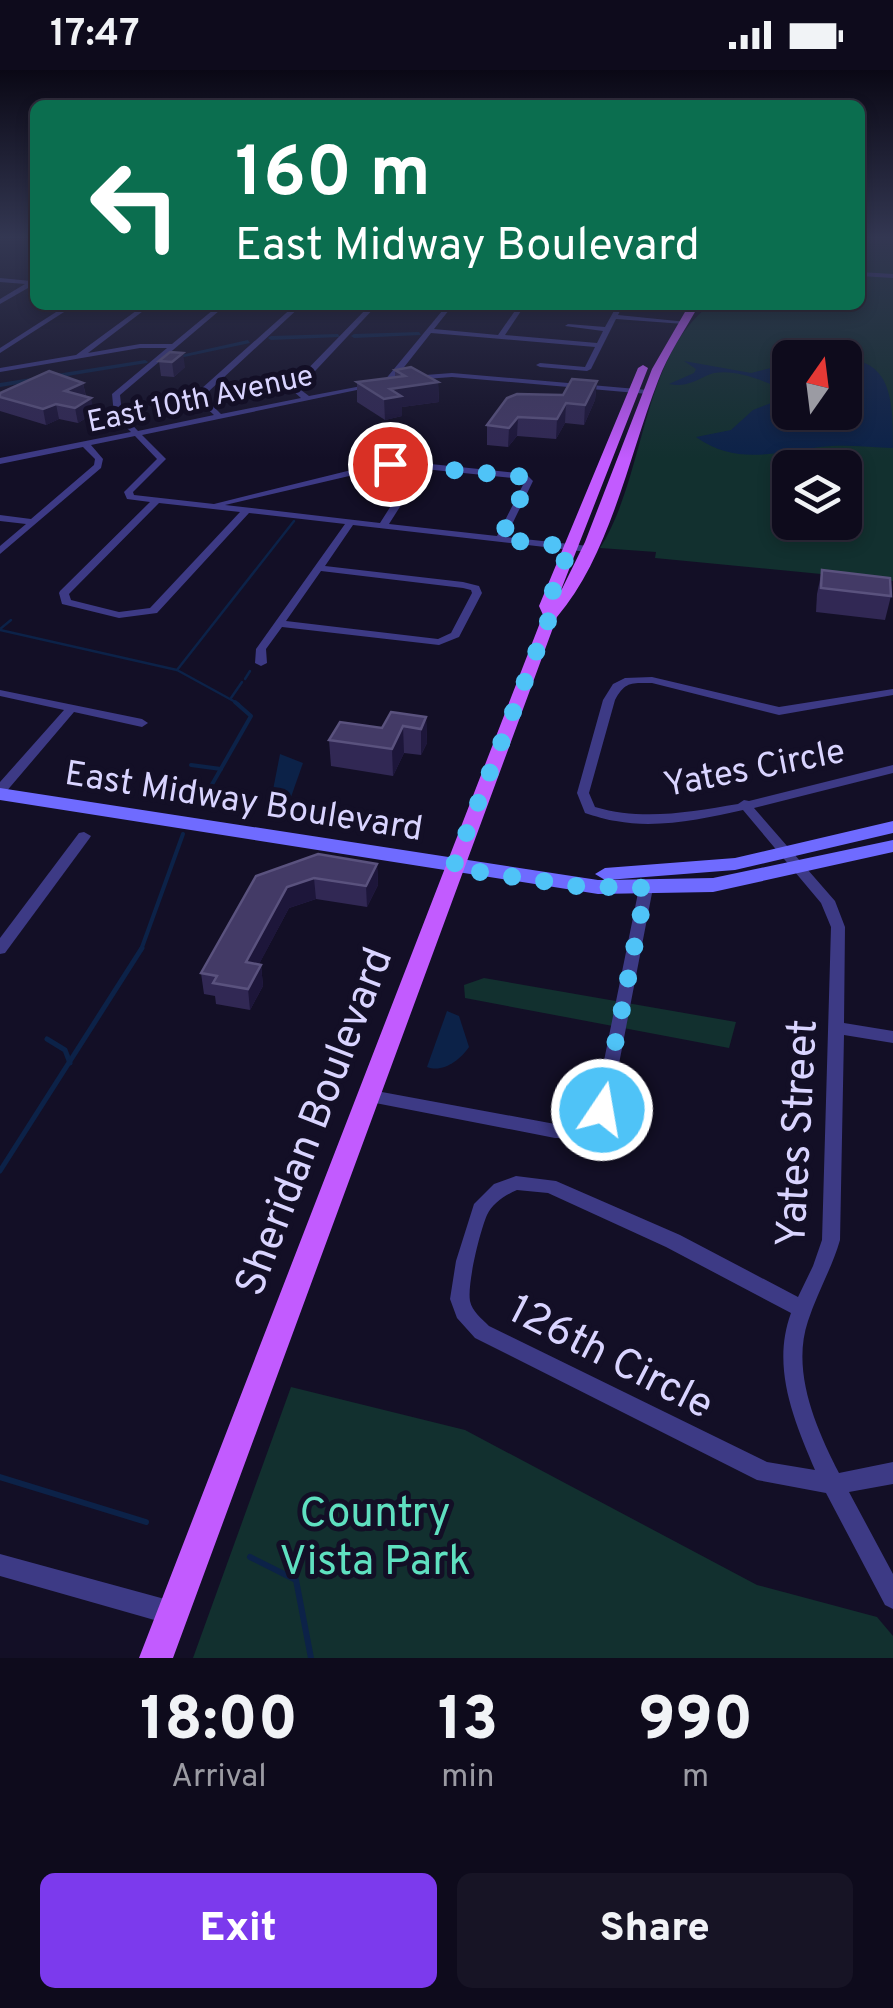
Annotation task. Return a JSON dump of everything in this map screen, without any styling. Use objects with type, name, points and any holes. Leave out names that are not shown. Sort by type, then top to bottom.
[{"type":"main road","name":"Sheridan Boulevard","points":[[156,1658],[550,616],[561,608],[588,549],[680,311]]},
{"type":"main road","name":"Sheridan Boulevard","points":[[550,616],[547,606],[633,390],[688,311]]},
{"type":"main road","name":"East Midway Boulevard","points":[[1,789],[455,862],[577,886],[713,885],[893,827]]},
{"type":"main road","name":"East Midway Boulevard","points":[[455,862],[606,874],[794,861],[893,846]]},
{"type":"street","points":[[0,351],[62,311]]},
{"type":"street","points":[[76,359],[140,311]]},
{"type":"street","points":[[216,311],[123,385],[115,397],[118,415],[162,459],[128,495],[588,549]]},
{"type":"street","points":[[220,416],[202,401],[204,391],[292,311]]},
{"type":"street","points":[[306,398],[296,390],[298,384],[368,311]]},
{"type":"street","points":[[387,382],[445,311]]},
{"type":"street","points":[[500,337],[518,311]]},
{"type":"street","points":[[540,365],[586,369],[617,311]]},
{"type":"street","points":[[614,316],[678,321]]},
{"type":"street","points":[[568,326],[608,330]]},
{"type":"street","points":[[428,331],[600,345]]},
{"type":"street","points":[[0,370],[140,346],[172,346]]},
{"type":"street","name":"East 10th Avenue","points":[[0,461],[387,382],[440,375],[648,392]]},
{"type":"street","points":[[0,551],[98,466],[99,458],[85,444]]},
{"type":"street","points":[[214,507],[375,466],[421,466],[529,479],[500,539]]},
{"type":"street","points":[[383,526],[421,466]]},
{"type":"street","points":[[157,500],[64,593],[66,602],[134,616],[161,607],[246,510]]},
{"type":"street","points":[[0,518],[34,522]]},
{"type":"street","points":[[261,663],[261,650],[351,522]]},
{"type":"street","points":[[279,623],[439,642],[454,637],[477,594],[475,588],[463,585],[318,568]]},
{"type":"street","name":"Yates Circle","points":[[893,692],[792,711],[744,712],[661,682],[624,677],[604,718],[583,793],[585,811],[622,818],[657,818],[744,804],[893,770]]},
{"type":"street","points":[[0,693],[142,723]]},
{"type":"street","points":[[1,789],[72,709]]},
{"type":"street","name":"Yates Street","points":[[744,804],[828,901],[838,927],[832,1240],[826,1264],[802,1310],[792,1349],[796,1394],[893,1597]]},
{"type":"street","points":[[0,949],[84,836]]},
{"type":"street","points":[[370,1096],[555,1132],[578,1131],[594,1122],[604,1100],[646,888]]},
{"type":"street","points":[[836,1028],[893,1037]]},
{"type":"street","name":"126th Circle","points":[[802,1310],[673,1241],[541,1183],[516,1183],[500,1189],[480,1209],[459,1287],[464,1312],[492,1338],[752,1466],[785,1478],[836,1484]]},
{"type":"street","points":[[836,1484],[893,1473]]},
{"type":"street","points":[[0,1564],[173,1614]]},
{"type":"green space","points":[[704,311],[893,311],[893,581],[655,558],[656,552],[600,548],[627,487],[670,355],[687,327]]},
{"type":"green space","points":[[484,978],[736,1022],[729,1048],[465,998],[464,985]]},
{"type":"green space","name":"Country Vista Park","points":[[291,1387],[465,1430],[757,1585],[877,1617],[893,1636],[893,1658],[193,1658]]},
{"type":"water","points":[[684,361],[751,373],[772,368],[772,385],[725,372],[684,384],[669,384],[694,373],[696,369]]},
{"type":"water","points":[[862,362],[881,376],[887,388],[893,448],[829,446],[772,450],[756,455],[726,452],[696,437],[731,430],[753,410],[772,403],[772,430],[862,430]]},
{"type":"water","points":[[280,754],[303,763],[291,797],[272,795]]},
{"type":"water","points":[[447,1011],[459,1016],[469,1047],[451,1064],[427,1067]]},
{"type":"building","points":[[170,352],[183,353],[172,362],[159,361]]},
{"type":"building","points":[[411,367],[438,382],[390,389],[401,396],[384,399],[357,382],[405,376],[395,370]]},
{"type":"building","points":[[49,371],[83,383],[65,391],[91,398],[75,408],[56,404],[43,409],[0,397],[0,393]]},
{"type":"building","points":[[572,379],[597,381],[585,405],[566,403],[557,419],[518,417],[509,428],[487,425],[507,398],[517,394],[563,395]]},
{"type":"building","points":[[822,570],[890,578],[891,596],[821,588]]},
{"type":"building","points":[[391,712],[426,717],[421,729],[403,726],[392,749],[329,740],[340,722],[382,728]]},
{"type":"building","points":[[318,854],[377,864],[366,886],[314,878],[287,887],[246,962],[261,965],[248,989],[213,983],[217,976],[201,973],[256,876]]},
{"type":"waterway","points":[[354,336],[419,334]]},
{"type":"waterway","points":[[271,338],[338,336]]},
{"type":"waterway","points":[[170,358],[248,342]]},
{"type":"waterway","points":[[0,385],[145,362]]},
{"type":"waterway","points":[[177,670],[294,521]]},
{"type":"waterway","points":[[0,629],[11,620]]},
{"type":"waterway","points":[[0,630],[177,670]]},
{"type":"waterway","points":[[177,670],[239,704]]},
{"type":"waterway","points":[[245,679],[250,671]]},
{"type":"waterway","points":[[231,698],[242,682]]},
{"type":"waterway","points":[[221,769],[251,716],[235,702]]},
{"type":"waterway","points":[[191,765],[221,769]]},
{"type":"waterway","points":[[202,802],[221,769]]},
{"type":"waterway","points":[[141,949],[183,834]]},
{"type":"waterway","points":[[70,1062],[141,949]]},
{"type":"waterway","points":[[47,1039],[65,1050],[70,1062]]},
{"type":"waterway","points":[[0,1171],[70,1062]]},
{"type":"waterway","points":[[0,1477],[146,1522]]},
{"type":"waterway","points":[[250,1557],[296,1580],[311,1658]]},
{"type":"route","points":[[390,464],[526,477],[529,481],[500,539],[570,547],[547,606],[550,616],[453,868],[577,886],[646,888],[602,1110]]}]
